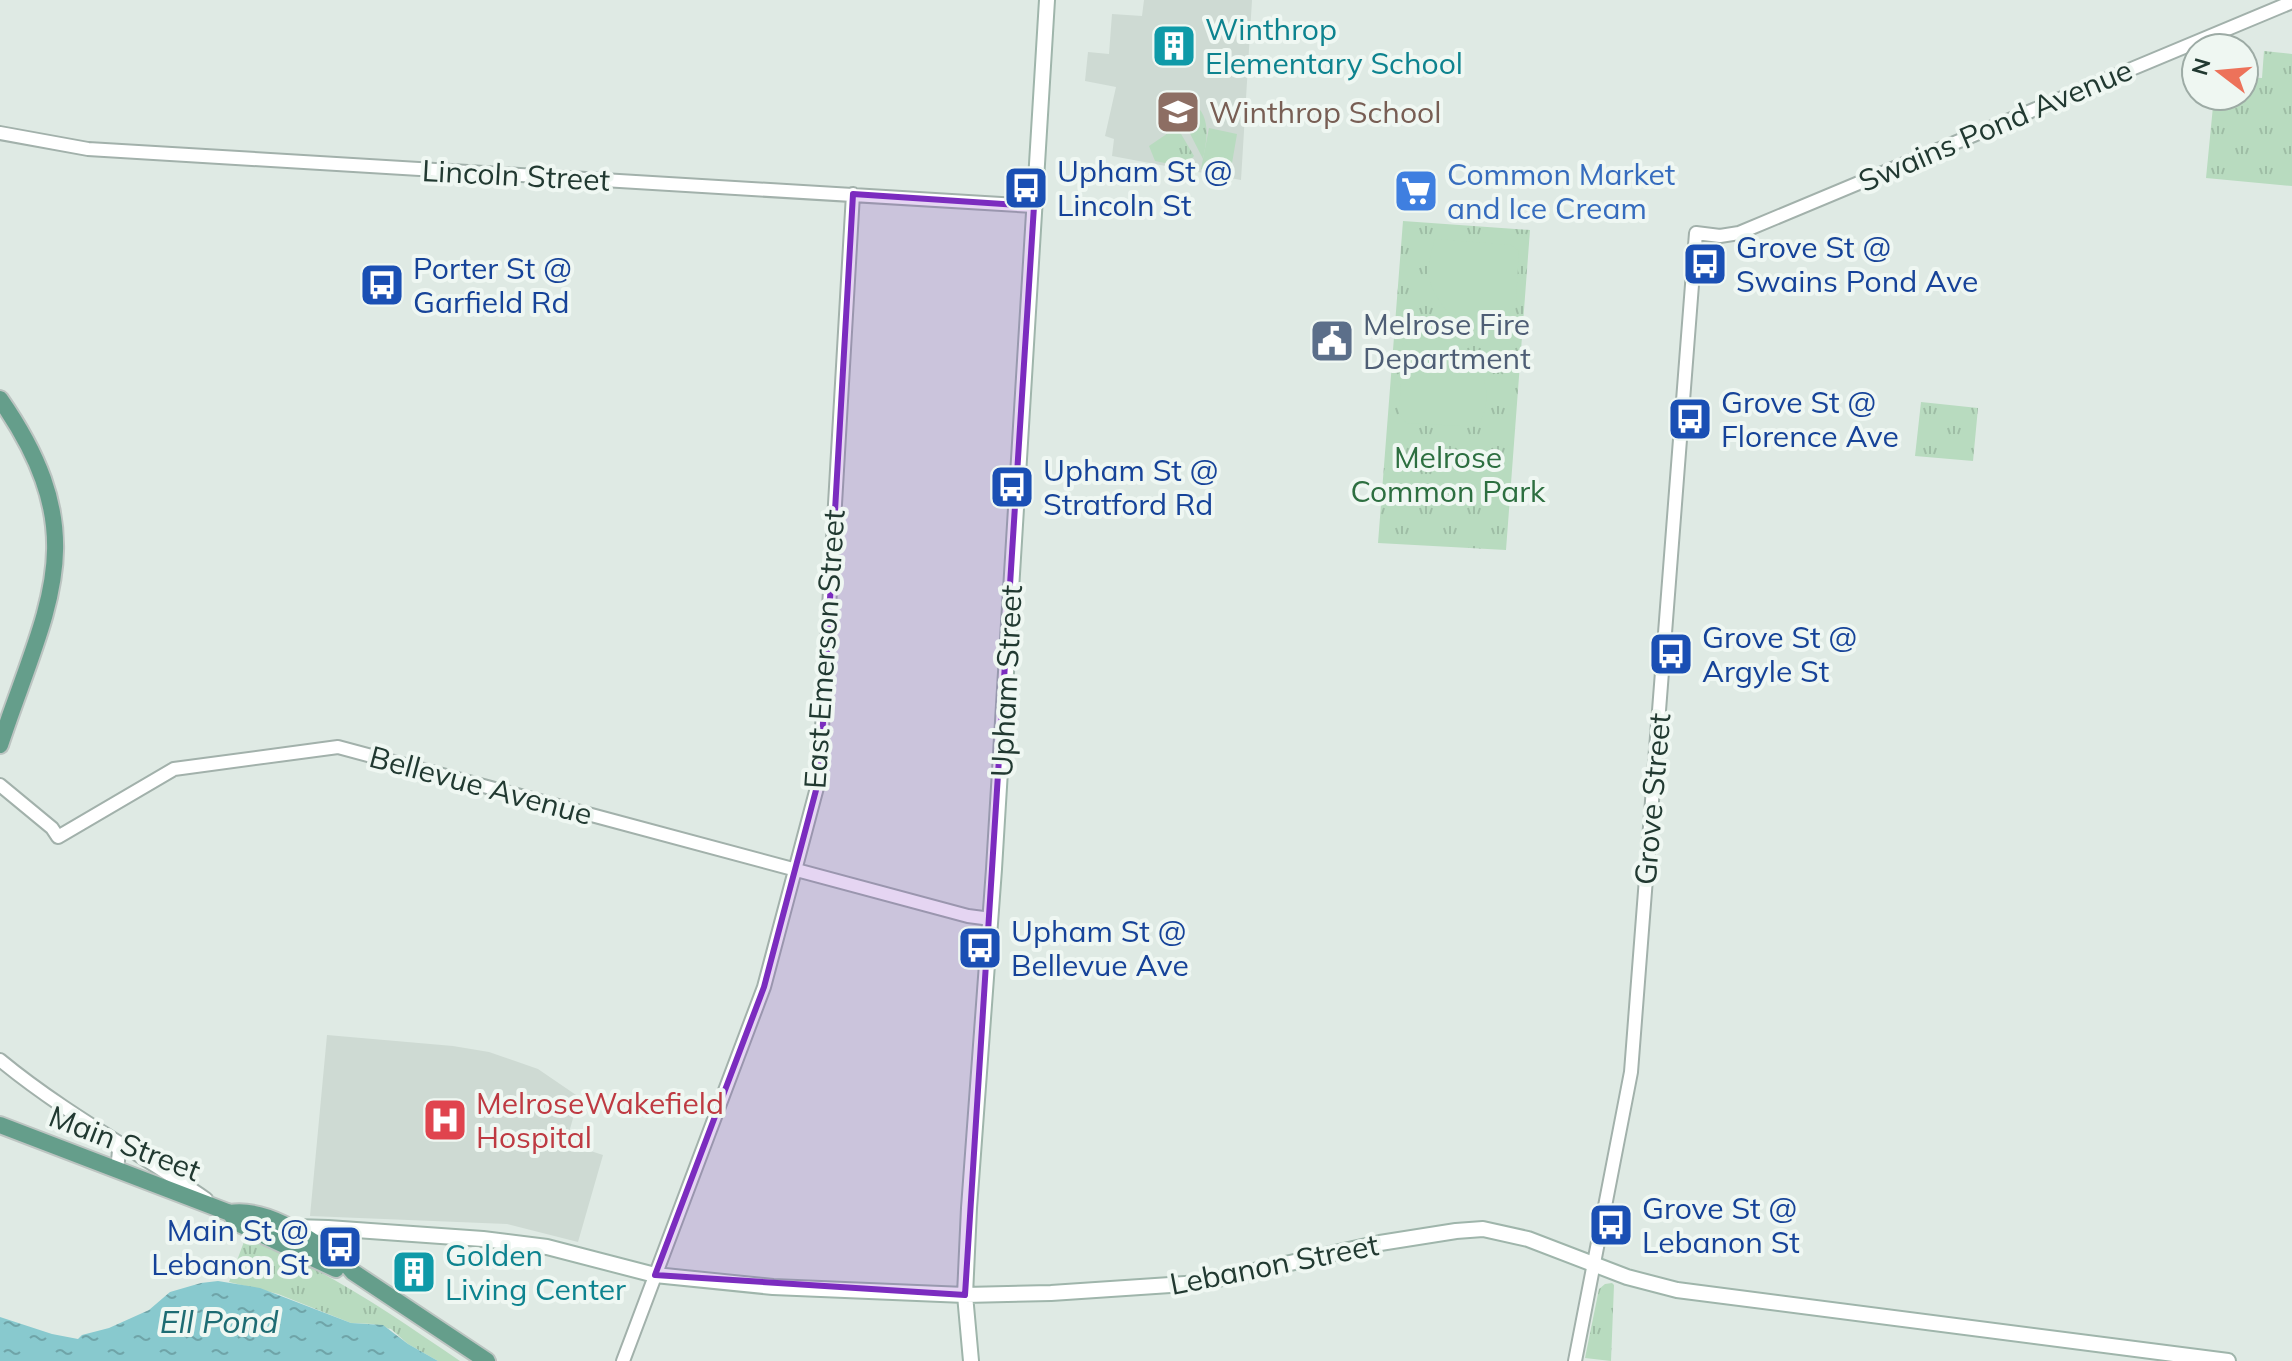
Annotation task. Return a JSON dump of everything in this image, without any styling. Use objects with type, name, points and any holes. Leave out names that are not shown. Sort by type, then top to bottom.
[{"type":"main road","name":"Upham Street","points":[[971,1361],[965,1295],[1047,0]]},
{"type":"main road","points":[[0,399],[26,439],[43,476],[56,547],[54,583],[48,608],[0,745]]},
{"type":"main road","name":"Main Street","points":[[0,1125],[226,1212],[237,1223],[341,1271],[353,1272]]},
{"type":"main road","name":"Main Street","points":[[226,1212],[243,1211],[294,1227],[353,1272],[487,1361]]},
{"type":"main road","name":"Lebanon Street","points":[[262,1233],[294,1227],[361,1229],[522,1242],[655,1275],[773,1287],[965,1295],[1200,1283],[1380,1243],[1468,1230],[1505,1233],[1655,1286],[1704,1295],[2228,1361]]},
{"type":"street","name":"Swains Pond Avenue","points":[[1696,233],[1720,236],[1739,233],[2292,2]]},
{"type":"street","name":"Lincoln Street","points":[[0,133],[88,149],[1034,206]]},
{"type":"street","name":"East Emerson Street","points":[[623,1361],[764,987],[821,764],[853,194]]},
{"type":"street","name":"Grove Street","points":[[1575,1361],[1631,1072],[1696,233]]},
{"type":"street","name":"Bellevue Avenue","points":[[0,785],[52,828],[58,837],[174,769],[338,747],[968,916],[991,919]]},
{"type":"street","points":[[0,1060],[35,1088],[226,1212]]},
{"type":"street","points":[[104,1132],[118,1148],[117,1170]]},
{"type":"highlighted area","points":[[853,194],[1034,206],[965,1295],[655,1275],[764,987],[820,775]]},
{"type":"shaded area","name":"Winthrop School","points":[[1144,0],[1252,0],[1241,180],[1112,156],[1114,139],[1105,136],[1116,87],[1085,81],[1088,52],[1109,54],[1112,14],[1142,16]]},
{"type":"shaded area","name":"MelroseWakefield Hospital","points":[[327,1035],[489,1052],[538,1069],[579,1097],[566,1143],[603,1155],[578,1242],[507,1224],[310,1216]]},
{"type":"green space","points":[[2264,51],[2292,54],[2292,186],[2206,178],[2212,112],[2260,112]]},
{"type":"green space","points":[[1191,102],[1198,107],[1205,120],[1203,159],[1179,112]]},
{"type":"green space","points":[[1177,127],[1194,156],[1184,167],[1155,161],[1149,146]]},
{"type":"green space","points":[[1209,128],[1237,134],[1230,175],[1201,169]]},
{"type":"green space","name":"Melrose Common Park","points":[[1403,221],[1530,230],[1506,550],[1378,543]]},
{"type":"green space","points":[[1435,239],[1511,245],[1519,251],[1514,332],[1501,337],[1474,332],[1449,313],[1439,301],[1429,276]]},
{"type":"green space","points":[[1419,336],[1453,343],[1477,364],[1484,378],[1486,393],[1485,410],[1478,427],[1406,423],[1399,414],[1403,345],[1408,339]]},
{"type":"green space","points":[[1921,402],[1978,408],[1973,461],[1915,456]]},
{"type":"green space","points":[[1467,459],[1490,460],[1487,507],[1464,506]]},
{"type":"green space","name":"Ell Pond","points":[[245,1239],[330,1277],[460,1361],[438,1361],[408,1344],[391,1329],[351,1323],[278,1294],[229,1282]]},
{"type":"green space","points":[[1612,1283],[1611,1361],[1585,1358],[1599,1289]]},
{"type":"water","name":"Ell Pond","points":[[218,1281],[260,1288],[351,1323],[383,1325],[438,1361],[0,1361],[0,1317],[78,1339],[149,1310],[170,1292]]},
{"type":"place","name":"Winthrop Elementary School","points":[[1174,46]]},
{"type":"place","name":"Winthrop School","points":[[1178,112]]},
{"type":"place","name":"Upham St @ Lincoln St","points":[[1026,188]]},
{"type":"place","name":"Common Market and Ice Cream","points":[[1416,191]]},
{"type":"place","name":"Grove St @ Swains Pond Ave","points":[[1705,264]]},
{"type":"place","name":"Porter St @ Garfield Rd","points":[[382,285]]},
{"type":"place","name":"Melrose Fire Department","points":[[1332,341]]},
{"type":"place","name":"Grove St @ Florence Ave","points":[[1690,419]]},
{"type":"place","name":"Upham St @ Stratford Rd","points":[[1012,487]]},
{"type":"place","name":"Grove St @ Argyle St","points":[[1671,654]]},
{"type":"place","name":"Upham St @ Bellevue Ave","points":[[980,948]]},
{"type":"place","name":"MelroseWakefield Hospital","points":[[445,1120]]},
{"type":"place","name":"Grove St @ Lebanon St","points":[[1611,1225]]},
{"type":"place","name":"Main St @ Lebanon St","points":[[340,1247]]},
{"type":"place","name":"Golden Living Center","points":[[414,1272]]}]
